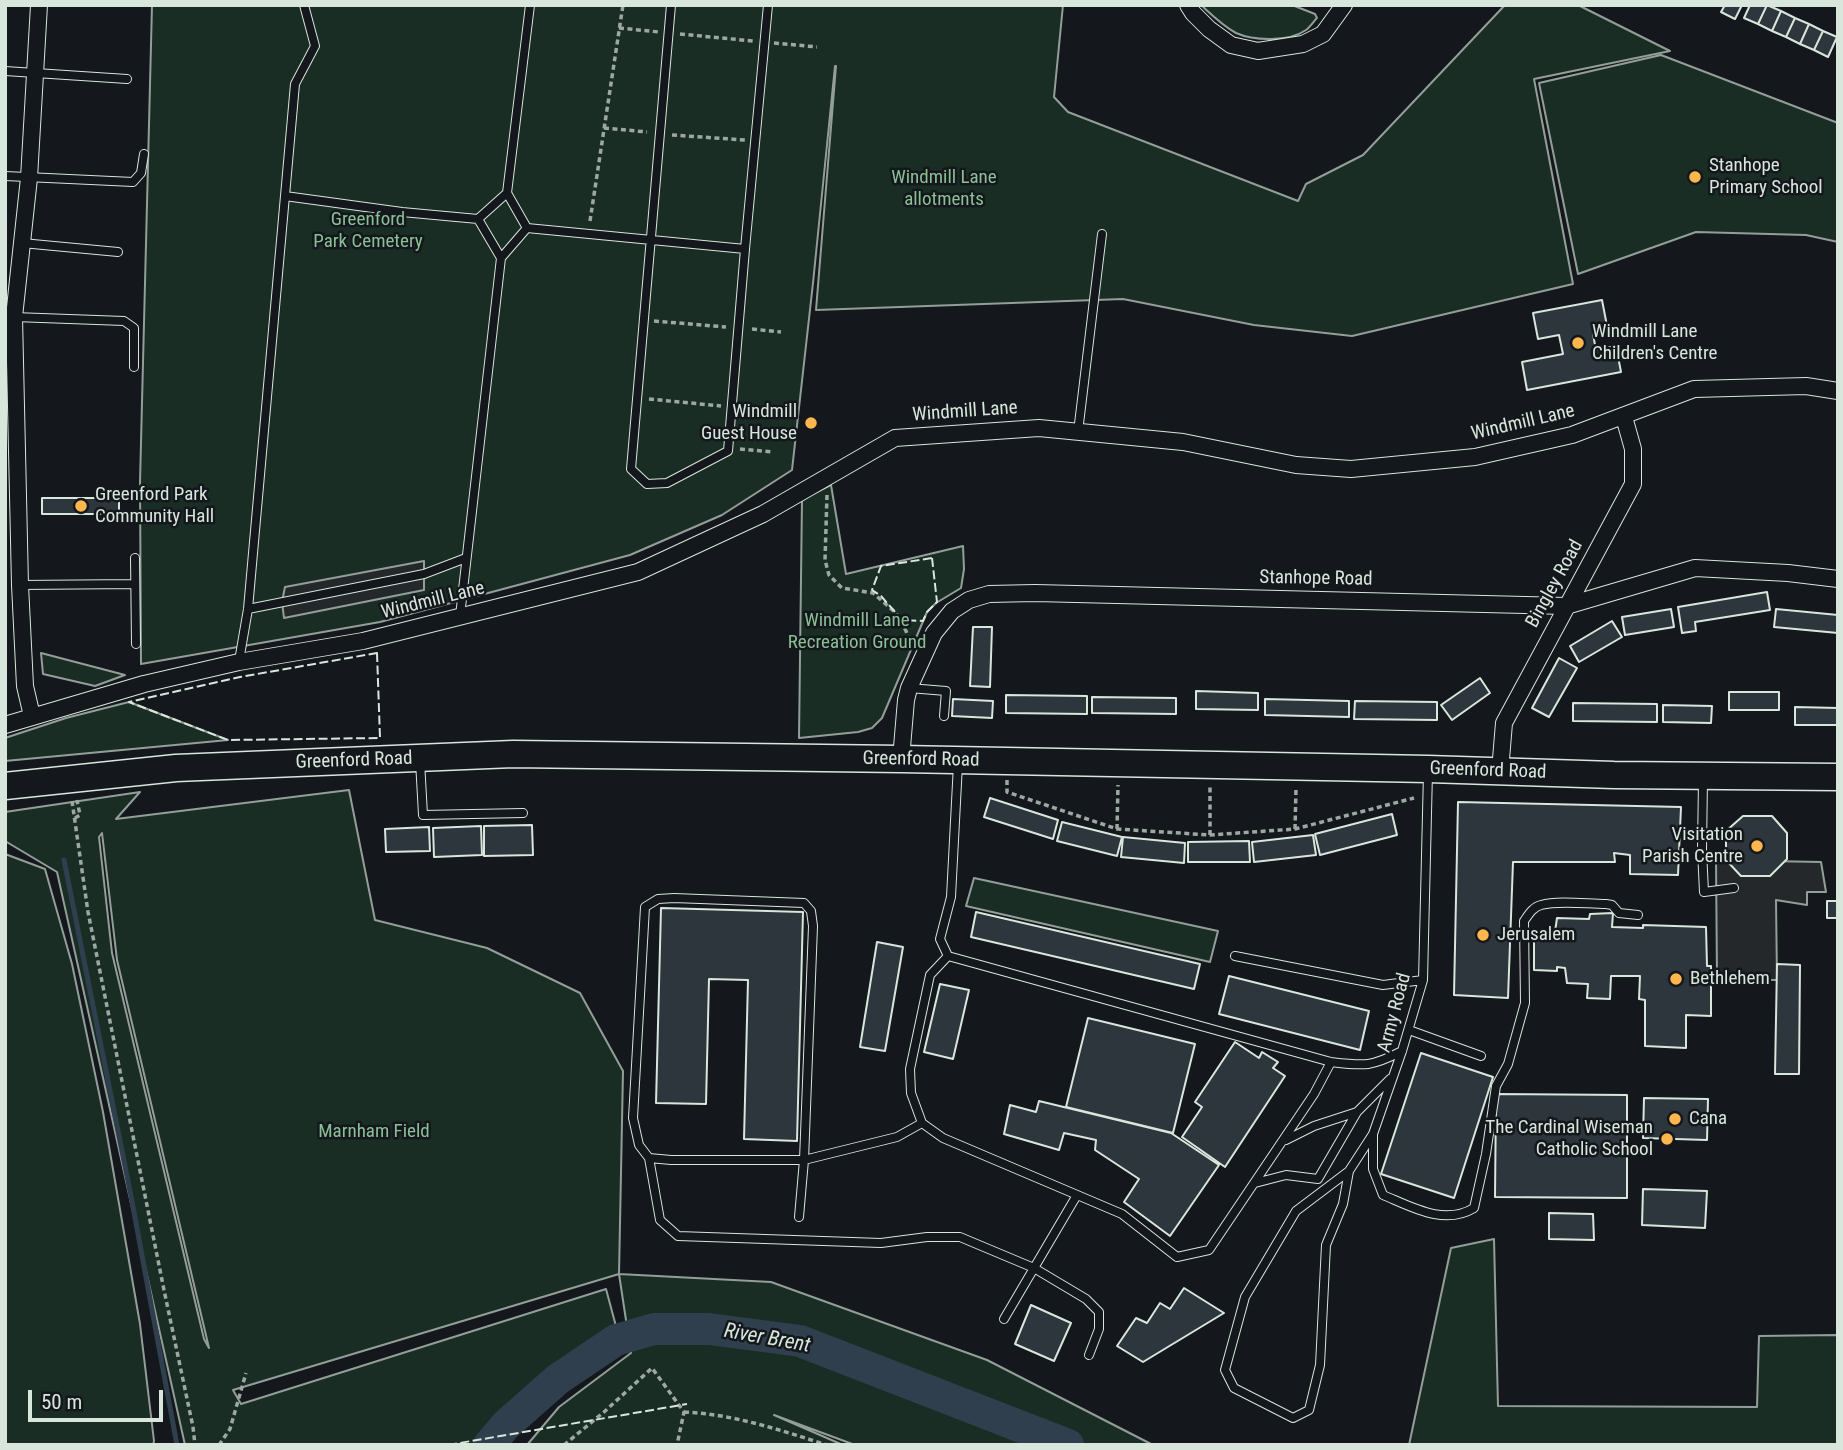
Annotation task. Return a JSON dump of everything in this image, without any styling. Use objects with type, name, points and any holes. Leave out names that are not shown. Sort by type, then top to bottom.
[{"type":"main road","name":"Greenford Road","points":[[5,786],[176,768],[526,754],[1296,767],[1427,782],[1500,771],[1838,777]]},
{"type":"street","points":[[32,716],[24,686],[11,313],[29,178],[39,5]]},
{"type":"street","points":[[1188,5],[1209,29],[1231,45],[1258,51],[1303,44],[1323,34],[1337,7]]},
{"type":"street","name":"Windmill Lane","points":[[5,725],[144,684],[239,662],[363,641],[638,572],[763,514],[895,438],[1039,428],[1183,442],[1296,464],[1351,469],[1475,457],[1572,435],[1693,389],[1806,386],[1838,391]]},
{"type":"street","name":"Bingley Road","points":[[1500,771],[1504,723],[1633,484],[1633,449],[1623,417]]},
{"type":"street","name":"Stanhope Road","points":[[901,759],[909,688],[934,633],[952,611],[969,600],[989,594],[1566,606],[1695,568],[1788,573],[1838,579]]},
{"type":"lane","points":[[239,662],[248,609],[295,84],[315,46],[304,5]]},
{"type":"lane","points":[[527,228],[507,192],[530,5]]},
{"type":"lane","points":[[671,5],[631,469],[647,484],[667,483],[728,451],[768,5]]},
{"type":"lane","points":[[5,71],[127,79]]},
{"type":"lane","points":[[5,176],[133,181],[141,173],[144,154]]},
{"type":"lane","points":[[285,196],[478,219],[507,192]]},
{"type":"lane","points":[[478,219],[500,258]]},
{"type":"lane","points":[[527,228],[745,249]]},
{"type":"lane","points":[[460,617],[500,258],[527,228]]},
{"type":"lane","points":[[1078,432],[1102,234]]},
{"type":"lane","points":[[22,243],[118,252]]},
{"type":"lane","points":[[11,313],[124,321],[134,328],[134,367]]},
{"type":"lane","points":[[135,558],[136,644]]},
{"type":"lane","points":[[248,609],[424,574],[466,558]]},
{"type":"lane","points":[[20,585],[135,584]]},
{"type":"lane","points":[[909,688],[946,691],[944,716]]},
{"type":"lane","points":[[419,758],[423,815],[523,813]]},
{"type":"lane","points":[[958,761],[951,897],[940,939],[948,956],[1331,1062],[1362,1066],[1380,1062],[1402,1051]]},
{"type":"lane","points":[[1703,776],[1704,892],[1734,888]]},
{"type":"lane","name":"Army Road","points":[[1349,1171],[1373,1134],[1409,1030],[1423,980],[1427,782]]},
{"type":"lane","points":[[799,1217],[804,1160],[813,926],[811,911],[804,903],[658,899],[645,907],[633,1118],[639,1145],[649,1158],[660,1220],[678,1236],[881,1243],[927,1237],[960,1237],[1034,1268],[1086,1299],[1099,1312],[1099,1329],[1089,1355]]},
{"type":"lane","points":[[1373,1134],[1374,1169],[1383,1195],[1428,1213],[1456,1216],[1474,1208],[1486,1154],[1492,1102],[1496,1086],[1508,1064],[1525,1003],[1524,920],[1539,905],[1557,904],[1606,904],[1612,905],[1619,913],[1638,915]]},
{"type":"lane","points":[[948,956],[930,975],[910,1069],[911,1093],[922,1124],[943,1138],[1122,1214],[1177,1257],[1209,1250],[1314,1094],[1331,1062]]},
{"type":"lane","points":[[1235,957],[1383,985],[1423,980]]},
{"type":"lane","points":[[1409,1030],[1481,1055]]},
{"type":"lane","points":[[1255,1183],[1286,1175],[1318,1179],[1357,1112],[1392,1077]]},
{"type":"lane","points":[[1283,1141],[1314,1126],[1357,1112]]},
{"type":"lane","points":[[649,1158],[804,1160],[897,1136],[922,1124]]},
{"type":"lane","points":[[1349,1171],[1343,1204],[1326,1245],[1320,1365],[1309,1410],[1293,1418],[1234,1388],[1225,1370],[1245,1297],[1296,1211],[1349,1171]]},
{"type":"lane","points":[[1004,1318],[1077,1195]]},
{"type":"path","points":[[588,234],[622,5]]},
{"type":"path","points":[[619,28],[817,47]]},
{"type":"path","points":[[604,128],[755,141]]},
{"type":"path","points":[[644,320],[781,332]]},
{"type":"path","points":[[637,398],[776,410]]},
{"type":"path","points":[[728,448],[773,452]]},
{"type":"path","points":[[820,481],[827,491],[825,560],[829,575],[842,588],[873,593],[896,613],[912,647],[923,657]]},
{"type":"path","points":[[1007,761],[1007,792],[1117,829],[1210,835],[1295,828],[1427,782]]},
{"type":"path","points":[[1117,829],[1119,763]]},
{"type":"path","points":[[1210,835],[1211,765]]},
{"type":"path","points":[[1295,828],[1296,767]]},
{"type":"path","points":[[71,795],[88,912],[195,1445]]},
{"type":"path","points":[[564,1445],[652,1368],[684,1412],[677,1445]]},
{"type":"path","points":[[219,1445],[230,1429],[246,1373]]},
{"type":"path","points":[[684,1412],[737,1418],[827,1445]]},
{"type":"green space","name":"Greenford Park Cemetery","points":[[152,5],[1063,5],[1054,97],[1068,112],[1298,201],[1306,184],[1363,155],[1505,5],[1578,5],[1670,51],[1534,79],[1573,284],[1352,336],[1254,325],[1123,299],[816,310],[835,66],[792,470],[722,515],[630,555],[380,622],[141,664],[140,482]]},
{"type":"green space","points":[[1201,5],[1292,5],[1315,14],[1317,18],[1299,34],[1262,39],[1236,33]]},
{"type":"green space","name":"Stanhope Primary School","points":[[1661,55],[1838,123],[1838,242],[1806,235],[1696,232],[1578,274],[1539,83]]},
{"type":"green space","name":"Windmill Lane Recreation Ground","points":[[831,485],[846,574],[963,546],[964,569],[961,588],[936,603],[927,612],[882,718],[872,728],[858,732],[799,738],[802,499]]},
{"type":"green space","points":[[41,653],[125,675],[95,686],[43,674]]},
{"type":"green space","points":[[129,702],[228,740],[5,761],[5,738],[66,718]]},
{"type":"green space","name":"Marnham Field","points":[[349,790],[375,920],[487,948],[580,993],[623,1071],[619,1274],[233,1390],[241,1404],[606,1289],[617,1330],[524,1395],[481,1445],[185,1445],[57,872],[5,841],[5,812],[140,792],[116,819]],"holes":[[[102,833],[117,960],[209,1348],[204,1339],[112,953],[99,837]]]},
{"type":"green space","points":[[5,854],[45,869],[72,964],[103,1112],[140,1324],[153,1445],[5,1445]]},
{"type":"green space","points":[[974,878],[1218,931],[1210,962],[966,906]]},
{"type":"green space","points":[[1494,1239],[1498,1406],[1757,1407],[1759,1336],[1837,1335],[1838,1445],[1409,1445],[1451,1248]]},
{"type":"green space","points":[[619,1274],[771,1282],[987,1360],[1153,1445],[855,1445],[774,1415],[843,1445],[527,1445],[559,1407],[631,1353]]},
{"type":"shaded area","points":[[424,561],[424,590],[284,618],[282,602],[285,587]]},
{"type":"shaded area","points":[[1716,860],[1821,862],[1826,892],[1807,892],[1807,905],[1776,900],[1777,980],[1717,979]]},
{"type":"building","points":[[1725,5],[1742,5],[1735,19],[1721,12]]},
{"type":"building","points":[[1750,5],[1767,5],[1758,24],[1744,18]]},
{"type":"building","points":[[1767,5],[1781,11],[1772,31],[1758,24]]},
{"type":"building","points":[[1781,11],[1795,18],[1786,37],[1772,31]]},
{"type":"building","points":[[1795,18],[1809,24],[1800,44],[1786,37]]},
{"type":"building","points":[[1809,24],[1823,31],[1814,50],[1800,44]]},
{"type":"building","points":[[1823,31],[1837,37],[1828,57],[1814,50]]},
{"type":"building","name":"Windmill Lane Children's Centre","points":[[1602,300],[1608,331],[1593,334],[1596,350],[1616,346],[1621,372],[1527,390],[1522,362],[1563,354],[1559,335],[1538,339],[1533,313]]},
{"type":"building","name":"Greenford Park Community Hall","points":[[42,498],[119,498],[119,514],[42,514]]},
{"type":"building","points":[[1767,592],[1770,610],[1695,622],[1696,631],[1682,633],[1678,607]]},
{"type":"building","points":[[1671,609],[1674,627],[1625,635],[1622,617]]},
{"type":"building","points":[[1776,609],[1838,615],[1838,633],[1774,627]]},
{"type":"building","points":[[1612,621],[1622,637],[1579,662],[1570,646]]},
{"type":"building","points":[[973,627],[992,627],[990,687],[970,686]]},
{"type":"building","points":[[1559,658],[1577,668],[1549,717],[1532,708]]},
{"type":"building","points":[[1480,678],[1490,693],[1452,720],[1441,705]]},
{"type":"building","points":[[1196,691],[1258,693],[1258,710],[1196,709]]},
{"type":"building","points":[[1729,692],[1779,692],[1779,710],[1729,710]]},
{"type":"building","points":[[1006,695],[1087,696],[1087,714],[1006,713]]},
{"type":"building","points":[[1092,697],[1176,698],[1176,714],[1092,713]]},
{"type":"building","points":[[953,699],[993,701],[992,718],[952,716]]},
{"type":"building","points":[[1265,699],[1349,701],[1349,717],[1265,715]]},
{"type":"building","points":[[1355,701],[1437,702],[1437,720],[1354,719]]},
{"type":"building","points":[[1573,703],[1657,704],[1657,722],[1573,721]]},
{"type":"building","points":[[1663,705],[1712,706],[1711,723],[1663,722]]},
{"type":"building","points":[[1795,707],[1838,708],[1838,725],[1795,725]]},
{"type":"building","points":[[990,798],[1058,820],[1053,839],[984,817]]},
{"type":"building","name":"Jerusalem","points":[[1458,802],[1681,807],[1678,875],[1630,874],[1630,855],[1614,853],[1615,862],[1513,862],[1508,998],[1454,995]]},
{"type":"building","points":[[1392,814],[1397,835],[1320,855],[1315,834]]},
{"type":"building","name":"Visitation Parish Centre","points":[[1743,816],[1772,816],[1787,833],[1787,859],[1770,876],[1741,876],[1726,860],[1726,831]]},
{"type":"building","points":[[1062,822],[1122,837],[1117,856],[1057,841]]},
{"type":"building","points":[[532,825],[533,855],[484,856],[484,826]]},
{"type":"building","points":[[481,826],[482,855],[434,857],[433,828]]},
{"type":"building","points":[[429,827],[430,851],[386,852],[385,829]]},
{"type":"building","points":[[1313,835],[1316,855],[1254,862],[1252,842]]},
{"type":"building","points":[[1123,837],[1185,843],[1184,863],[1121,857]]},
{"type":"building","points":[[1249,841],[1250,862],[1188,862],[1188,842]]},
{"type":"building","points":[[1827,901],[1838,901],[1838,918],[1827,918]]},
{"type":"building","points":[[661,908],[803,912],[797,1141],[744,1139],[748,980],[709,979],[706,1104],[656,1103]]},
{"type":"building","points":[[976,912],[1200,964],[1194,989],[971,937]]},
{"type":"building","name":"Bethlehem","points":[[1613,913],[1612,927],[1706,927],[1707,966],[1711,966],[1711,1016],[1686,1015],[1686,1048],[1645,1046],[1645,1000],[1639,999],[1640,976],[1611,976],[1610,999],[1587,998],[1588,984],[1567,983],[1565,968],[1557,967],[1557,971],[1534,970],[1534,931],[1555,932],[1557,918],[1589,919],[1590,914]]},
{"type":"building","points":[[877,942],[903,947],[885,1051],[860,1047]]},
{"type":"building","points":[[1777,964],[1800,965],[1799,1074],[1775,1074]]},
{"type":"building","points":[[1229,976],[1369,1011],[1360,1050],[1219,1014]]},
{"type":"building","points":[[940,984],[969,990],[953,1059],[924,1052]]},
{"type":"building","points":[[1088,1018],[1195,1044],[1173,1133],[1066,1107]]},
{"type":"building","points":[[1235,1042],[1259,1058],[1262,1052],[1278,1062],[1273,1068],[1285,1076],[1225,1167],[1182,1137],[1202,1107],[1195,1102]]},
{"type":"building","points":[[1421,1053],[1493,1077],[1454,1198],[1381,1174]]},
{"type":"building","points":[[1496,1094],[1627,1095],[1627,1198],[1495,1197]]},
{"type":"building","name":"Cana","points":[[1644,1098],[1708,1099],[1707,1140],[1643,1138]]},
{"type":"building","points":[[1039,1101],[1171,1133],[1219,1165],[1170,1236],[1124,1202],[1139,1179],[1095,1150],[1096,1140],[1064,1133],[1059,1150],[1004,1134],[1010,1105],[1036,1112]]},
{"type":"building","points":[[1643,1189],[1707,1191],[1705,1228],[1642,1225]]},
{"type":"building","points":[[1549,1213],[1593,1214],[1594,1240],[1549,1239]]},
{"type":"building","points":[[1184,1288],[1224,1313],[1143,1362],[1117,1346],[1136,1318],[1147,1323],[1160,1303],[1170,1309]]},
{"type":"building","points":[[1031,1305],[1071,1323],[1054,1361],[1015,1344]]},
{"type":"waterway","points":[[64,860],[177,1445]]},
{"type":"waterway","name":"River Brent","points":[[489,1445],[506,1425],[558,1379],[616,1340],[654,1329],[709,1329],[800,1341],[1068,1445]]},
{"type":"fence","points":[[932,558],[937,602],[927,612],[923,621],[902,620],[881,596],[872,590],[881,566],[932,558]]},
{"type":"fence","points":[[377,653],[380,738],[228,740],[129,702],[240,677],[377,653]]},
{"type":"fence","points":[[448,1445],[687,1404]]},
{"type":"place","name":"Stanhope Primary School","points":[[1695,177]]},
{"type":"place","name":"Windmill Lane Children's Centre","points":[[1578,343]]},
{"type":"place","name":"Windmill Guest House","points":[[811,423]]},
{"type":"place","name":"Greenford Park Community Hall","points":[[81,506]]},
{"type":"place","name":"Visitation Parish Centre","points":[[1757,846]]},
{"type":"place","name":"Jerusalem","points":[[1483,935]]},
{"type":"place","name":"Bethlehem","points":[[1676,979]]},
{"type":"place","name":"Cana","points":[[1675,1119]]},
{"type":"place","name":"The Cardinal Wiseman Catholic School","points":[[1667,1139]]},
{"type":"park label","name":"Windmill Lane allotments","points":[[944,189]]}]
